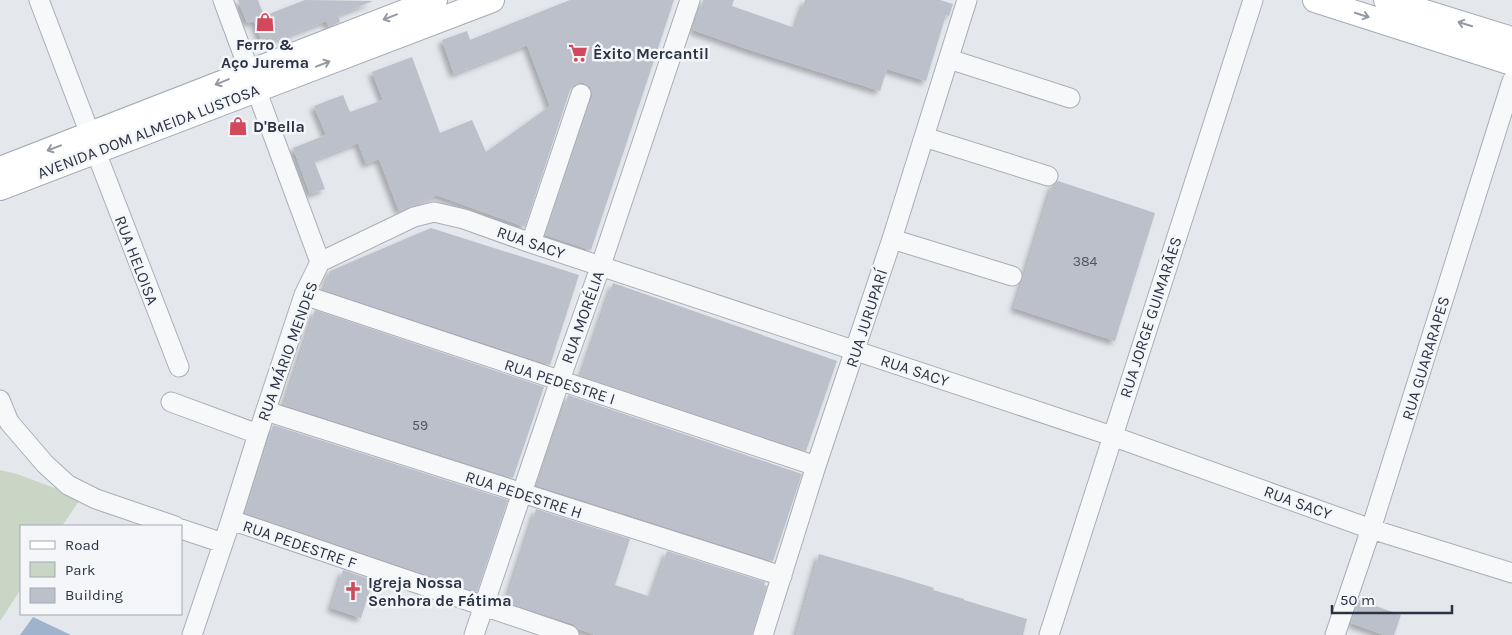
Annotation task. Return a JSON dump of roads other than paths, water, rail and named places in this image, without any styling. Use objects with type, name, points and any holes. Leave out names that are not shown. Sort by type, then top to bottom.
[{"type":"main road","name":"AVENIDA DOM ALMEIDA LUSTOSA","points":[[0,188],[93,143],[444,5],[492,0]]},
{"type":"main road","points":[[1317,0],[1512,63]]},
{"type":"main road","points":[[1386,0],[1512,39]]},
{"type":"main road","name":"AVENIDA DOM ALMEIDA LUSTOSA","points":[[0,169],[93,143]]},
{"type":"street","name":"RUA HELOISA","points":[[39,0],[179,367]]},
{"type":"street","name":"RUA MÁRIO MENDES","points":[[193,635],[304,295],[320,262],[254,80],[222,0]]},
{"type":"street","name":"RUA MORÉLIA","points":[[474,635],[690,0]]},
{"type":"street","name":"RUA JURUPARÍ","points":[[763,635],[816,466],[892,240],[967,0]]},
{"type":"street","name":"RUA JORGE GUIMARÃES","points":[[1049,635],[1253,0]]},
{"type":"street","points":[[949,59],[1070,98]]},
{"type":"street","name":"RUA GUARARAPES","points":[[1335,635],[1371,529],[1512,81]]},
{"type":"street","points":[[531,242],[581,94]]},
{"type":"street","points":[[924,137],[1048,176]]},
{"type":"street","name":"RUA SACY","points":[[320,262],[414,217],[434,212],[464,219],[1112,436],[1371,529],[1512,574]]},
{"type":"street","points":[[892,240],[1012,276]]},
{"type":"street","name":"RUA PEDESTRE I","points":[[304,295],[816,466]]},
{"type":"street","points":[[0,400],[9,422],[45,464],[68,485],[96,499],[172,525]]},
{"type":"street","points":[[171,402],[258,434]]},
{"type":"street","name":"RUA PEDESTRE H","points":[[266,411],[782,576]]},
{"type":"street","name":"RUA PEDESTRE F","points":[[231,520],[569,635]]},
{"type":"street","points":[[182,529],[223,543]]},
{"type":"water","points":[[33,617],[71,635],[20,635]]},
{"type":"place","name":"Ferro & Aço Jurema","points":[[265,22]]},
{"type":"place","name":"Êxito Mercantil","points":[[578,53]]},
{"type":"place","name":"D'Bella","points":[[238,126]]},
{"type":"place","name":"Igreja Nossa Senhora de Fátima","points":[[353,591]]}]
